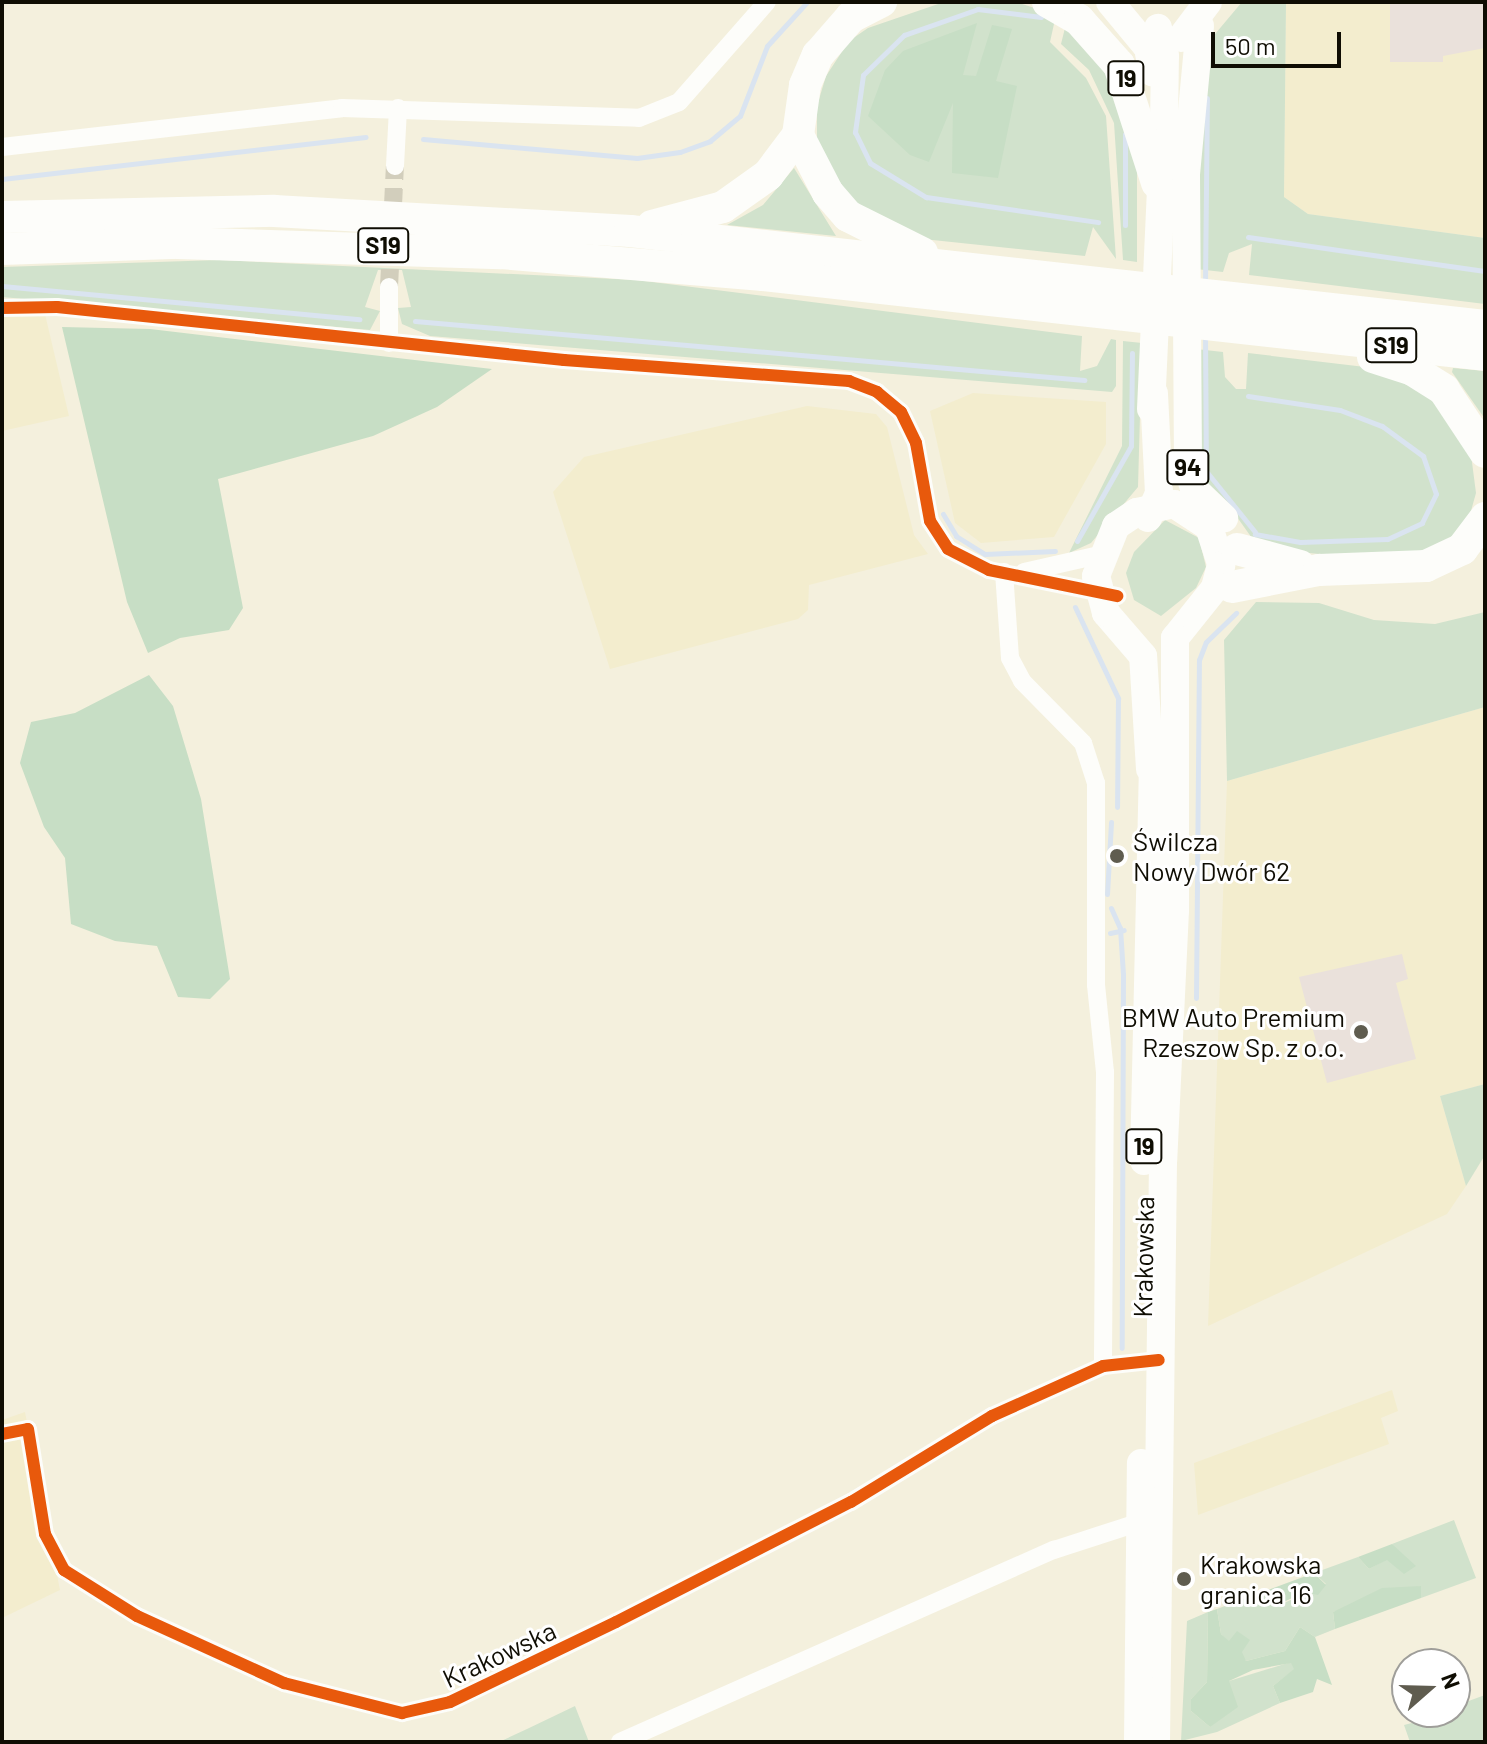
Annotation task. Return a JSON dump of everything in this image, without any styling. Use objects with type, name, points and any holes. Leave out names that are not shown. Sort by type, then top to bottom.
[{"type":"highway","points":[[630,231],[732,203],[768,175],[798,135],[805,85],[818,55],[851,17],[881,2]]},
{"type":"highway","name":"19","points":[[1048,2],[1079,20],[1119,65],[1167,174]]},
{"type":"highway","points":[[798,135],[828,193],[848,216],[958,268]]},
{"type":"highway","name":"S19","points":[[2,217],[274,211],[630,231],[958,268],[1080,295]]},
{"type":"highway","name":"S19","points":[[2,249],[387,245],[1080,295],[1244,313],[1485,326]]},
{"type":"highway","name":"S19","points":[[1244,313],[1297,334],[1485,355]]},
{"type":"highway","points":[[1297,334],[1425,377],[1460,408],[1485,452]]},
{"type":"highway","points":[[1232,587],[1319,570],[1401,569],[1438,562],[1462,549],[1485,518]]},
{"type":"highway","points":[[1227,546],[1319,570]]},
{"type":"main road","name":"94","points":[[1110,2],[1150,52],[1167,174],[1190,480],[1223,517],[1227,546],[1215,588],[1175,628]]},
{"type":"main road","points":[[1127,2],[1187,21],[1229,2]]},
{"type":"main road","name":"94","points":[[1167,174],[1187,21]]},
{"type":"main road","name":"19","points":[[1108,593],[1115,552],[1146,509],[1159,427],[1154,393],[1167,174]]},
{"type":"main road","name":"94","points":[[1184,369],[1176,477],[1184,508],[1205,523],[1227,546]]},
{"type":"main road","points":[[1099,555],[1111,531],[1146,509],[1184,508]]},
{"type":"main road","points":[[1108,593],[1129,616],[1175,628],[1218,609],[1232,587],[1227,546]]},
{"type":"main road","name":"19","points":[[1099,555],[1110,618],[1143,656],[1164,768]]},
{"type":"main road","name":"Krakowska","points":[[1156,1742],[1151,1360],[1164,768],[1175,628]]},
{"type":"main road","name":"Krakowska","points":[[1138,1742],[1140,1522],[1151,1360]]},
{"type":"street","points":[[2,147],[342,108],[398,108],[604,121],[655,114],[696,86],[767,2]]},
{"type":"street","points":[[395,166],[398,108]]},
{"type":"street","points":[[389,287],[389,343]]},
{"type":"street","points":[[2,308],[57,307],[389,343],[866,386],[889,400],[909,425],[938,536],[960,558],[1108,593]]},
{"type":"street","points":[[1010,572],[1099,555]]},
{"type":"street","points":[[1010,572],[1010,658],[1022,681],[1083,743],[1096,783],[1096,985],[1105,1072],[1098,1368],[1151,1360]]},
{"type":"street","name":"Krakowska","points":[[2,1434],[28,1429],[45,1534],[64,1570],[137,1616],[284,1683],[402,1713],[450,1702],[616,1622],[851,1502],[992,1416],[1098,1368]]},
{"type":"street","points":[[620,1742],[1054,1550],[1140,1522]]},
{"type":"shaded area","points":[[1485,2],[1485,238],[1308,214],[1284,197],[1286,3]]},
{"type":"shaded area","points":[[45,314],[69,416],[2,431],[2,315]]},
{"type":"shaded area","points":[[973,393],[1106,402],[1106,444],[1054,537],[981,543],[955,523],[930,411]]},
{"type":"shaded area","points":[[807,406],[876,414],[887,427],[914,535],[928,554],[809,585],[808,610],[798,619],[610,669],[553,492],[584,457]]},
{"type":"shaded area","points":[[1485,707],[1485,1084],[1440,1096],[1466,1186],[1447,1214],[1208,1326],[1227,781]]},
{"type":"shaded area","points":[[1392,1390],[1398,1411],[1381,1418],[1389,1444],[1198,1515],[1194,1463]]},
{"type":"shaded area","points":[[25,1412],[60,1590],[2,1618],[2,1420]]},
{"type":"green space","points":[[944,2],[1016,2],[1056,15],[1050,42],[1086,78],[1106,116],[1116,259],[1093,227],[1085,256],[923,239],[855,208],[817,143],[817,106],[826,76],[849,41],[868,28]]},
{"type":"green space","points":[[1242,2],[1297,2],[1286,4],[1284,197],[1308,214],[1485,238],[1485,304],[1249,275],[1252,244],[1229,253],[1223,272],[1196,269],[1205,46]]},
{"type":"green space","points":[[1067,20],[1101,51],[1137,157],[1137,262],[1123,260],[1114,123],[1089,70],[1061,44]]},
{"type":"green space","points":[[977,23],[963,75],[976,76],[992,25],[1012,29],[996,81],[1017,86],[998,178],[952,173],[953,103],[929,162],[910,155],[868,116],[885,70],[903,51]]},
{"type":"green space","points":[[794,168],[836,236],[727,225],[763,205]]},
{"type":"green space","points":[[219,260],[636,280],[1082,336],[1080,371],[1097,366],[1111,339],[1116,340],[1116,386],[1112,392],[430,336],[402,324],[398,308],[411,307],[402,270],[378,270],[365,307],[380,311],[370,330],[2,297],[2,267]]},
{"type":"green space","points":[[62,327],[150,329],[492,369],[437,407],[373,436],[218,479],[243,608],[229,630],[180,638],[148,653],[127,602]]},
{"type":"green space","points":[[1123,341],[1142,343],[1138,487],[1091,543],[1069,553],[1122,446]]},
{"type":"green space","points":[[1196,349],[1223,352],[1225,377],[1236,389],[1246,389],[1248,353],[1382,369],[1430,391],[1470,447],[1476,493],[1471,511],[1452,537],[1427,551],[1359,558],[1259,548],[1232,510],[1197,477]]},
{"type":"green space","points":[[1453,368],[1485,371],[1485,419],[1452,372]]},
{"type":"green space","points":[[1165,520],[1199,538],[1206,567],[1196,588],[1161,616],[1134,600],[1126,573],[1134,552]]},
{"type":"green space","points":[[1256,602],[1319,603],[1374,620],[1435,624],[1485,612],[1485,707],[1227,781],[1224,640]]},
{"type":"green space","points":[[149,675],[173,706],[201,799],[230,979],[210,999],[178,997],[157,946],[115,941],[71,924],[65,858],[44,827],[20,763],[31,722],[75,713]]},
{"type":"green space","points":[[1485,1084],[1485,1155],[1466,1186],[1440,1096]]},
{"type":"green space","points":[[1454,1520],[1476,1578],[1421,1598],[1421,1586],[1333,1612],[1335,1629],[1315,1637],[1300,1627],[1285,1651],[1246,1661],[1221,1634],[1217,1609],[1265,1591],[1276,1606],[1284,1603],[1326,1584],[1314,1573],[1358,1557],[1369,1569],[1398,1553],[1392,1544]]},
{"type":"green space","points":[[1392,1544],[1416,1566],[1404,1574],[1387,1560],[1369,1569],[1358,1557]]},
{"type":"green space","points":[[1314,1573],[1326,1585],[1318,1595],[1305,1592],[1275,1606],[1265,1591]]},
{"type":"green space","points":[[1421,1586],[1421,1598],[1335,1629],[1333,1612],[1382,1588]]},
{"type":"green space","points":[[1217,1609],[1221,1634],[1229,1641],[1237,1631],[1250,1640],[1242,1652],[1246,1661],[1285,1651],[1300,1627],[1315,1637],[1332,1685],[1317,1679],[1313,1692],[1280,1703],[1273,1686],[1294,1669],[1291,1663],[1253,1670],[1229,1681],[1238,1707],[1210,1727],[1191,1711],[1191,1699],[1207,1682],[1208,1612]]},
{"type":"green space","points":[[1208,1612],[1207,1682],[1191,1699],[1191,1711],[1210,1727],[1229,1681],[1291,1662],[1295,1669],[1273,1686],[1280,1703],[1217,1732],[1181,1741],[1187,1621]]},
{"type":"green space","points":[[1485,1695],[1485,1742],[1410,1742],[1405,1728],[1471,1728],[1471,1700]]},
{"type":"green space","points":[[575,1706],[589,1742],[499,1742],[527,1729]]},
{"type":"building","points":[[1390,2],[1485,2],[1485,48],[1443,56],[1443,62],[1390,62]]},
{"type":"building","name":"BMW Auto Premium Rzeszow Sp. z o.o.","points":[[1402,954],[1408,979],[1396,983],[1416,1059],[1327,1083],[1299,977]]},
{"type":"waterway","points":[[423,139],[637,158],[680,152],[710,141],[740,116],[767,46],[807,2]]},
{"type":"waterway","points":[[1041,17],[978,9],[904,35],[863,75],[855,132],[870,163],[926,197],[1098,222]]},
{"type":"waterway","points":[[1205,284],[1207,98]]},
{"type":"waterway","points":[[1125,134],[1125,225]]},
{"type":"waterway","points":[[2,179],[366,137]]},
{"type":"waterway","points":[[1248,237],[1485,271]]},
{"type":"waterway","points":[[2,286],[359,319]]},
{"type":"waterway","points":[[415,321],[1084,380]]},
{"type":"waterway","points":[[1205,334],[1206,471],[1255,532]]},
{"type":"waterway","points":[[1077,541],[1131,446],[1132,353]]},
{"type":"waterway","points":[[1248,396],[1340,410],[1382,426],[1423,456],[1436,494],[1422,523],[1387,539],[1300,542],[1255,534]]},
{"type":"waterway","points":[[943,514],[956,536],[985,554],[1055,551]]},
{"type":"waterway","points":[[1075,607],[1118,698],[1117,807]]},
{"type":"waterway","points":[[1196,998],[1199,660],[1206,642],[1236,613]]},
{"type":"waterway","points":[[1107,894],[1111,822]]},
{"type":"waterway","points":[[1111,908],[1120,928],[1123,974],[1122,1348]]},
{"type":"waterway","points":[[1110,933],[1124,930]]},
{"type":"tunnel","points":[[389,287],[395,166]]},
{"type":"cycle path","points":[[2,308],[57,307],[564,360],[849,381],[877,392],[901,412],[916,443],[930,521],[948,549],[989,570],[1117,596]]},
{"type":"cycle path","points":[[2,1434],[28,1429],[45,1534],[64,1570],[137,1616],[284,1683],[402,1713],[450,1702],[616,1622],[851,1502],[992,1416],[1103,1366],[1159,1360]]},
{"type":"place","name":"Świlcza Nowy Dwór 62","points":[[1117,856]]},
{"type":"place","name":"BMW Auto Premium Rzeszow Sp. z o.o.","points":[[1361,1032]]},
{"type":"place","name":"Krakowska granica 16","points":[[1184,1579]]}]
